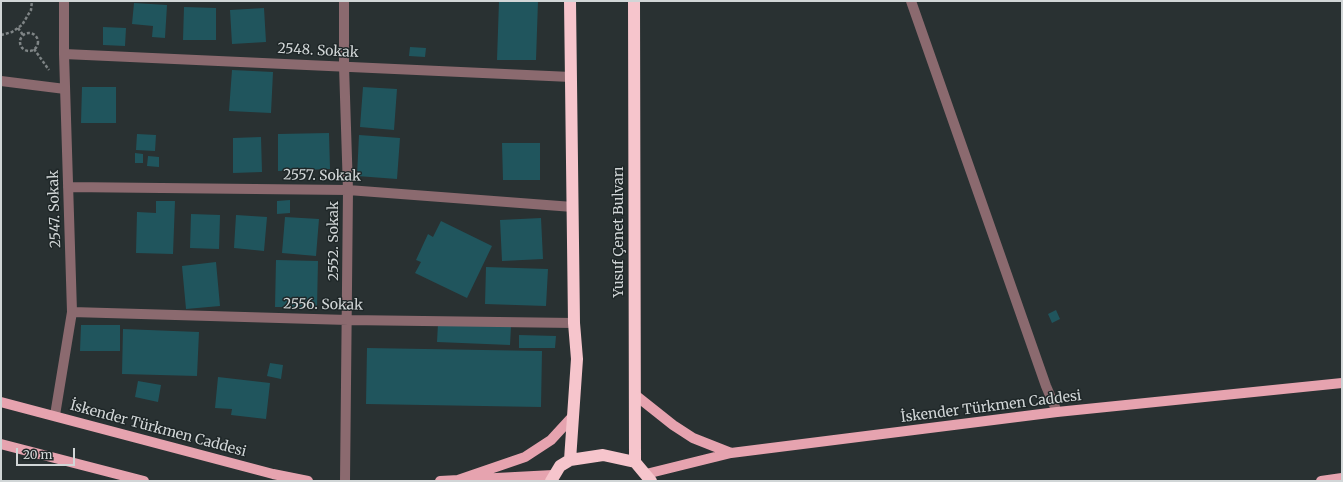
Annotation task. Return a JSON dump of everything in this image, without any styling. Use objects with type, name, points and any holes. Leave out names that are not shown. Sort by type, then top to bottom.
[{"type":"highway","points":[[570,1],[574,323],[577,359],[570,460]]},
{"type":"highway","name":"Yusuf Çenet Bulvarı","points":[[634,1],[635,462]]},
{"type":"highway","points":[[552,478],[560,466],[570,460],[603,455],[635,462],[648,477]]},
{"type":"main road","name":"İskender Türkmen Caddesi","points":[[648,477],[732,453],[1058,412],[1342,383]]},
{"type":"main road","points":[[634,394],[673,425],[693,438],[732,453]]},
{"type":"main road","name":"İskender Türkmen Caddesi","points":[[1,402],[55,415],[273,474],[308,481]]},
{"type":"main road","points":[[458,480],[525,457],[551,440],[574,415]]},
{"type":"main road","points":[[1,444],[144,481]]},
{"type":"main road","points":[[440,481],[552,478]]},
{"type":"main road","points":[[1321,481],[1342,478]]},
{"type":"street","name":"2547. Sokak","points":[[55,415],[72,312],[64,54],[64,1]]},
{"type":"street","name":"2552. Sokak","points":[[344,1],[344,66],[348,190],[348,320],[345,481]]},
{"type":"street","points":[[911,1],[1043,378],[1058,412]]},
{"type":"street","name":"2548. Sokak","points":[[64,54],[571,77]]},
{"type":"street","points":[[1,82],[65,88]]},
{"type":"street","name":"2557. Sokak","points":[[68,187],[348,190],[573,207]]},
{"type":"street","name":"2556. Sokak","points":[[72,312],[348,320],[574,323]]},
{"type":"path","points":[[1,35],[12,32],[18,28],[28,17],[32,1]]},
{"type":"path","points":[[18,28],[23,35]]},
{"type":"path","points":[[30,33],[35,36],[37,42],[34,49],[28,51],[21,47],[20,41],[23,35],[30,33]]},
{"type":"path","points":[[34,49],[51,74]]},
{"type":"path","points":[[51,67],[51,74]]},
{"type":"path","points":[[44,73],[51,74]]},
{"type":"building","points":[[499,1],[538,1],[536,60],[497,60]]},
{"type":"building","points":[[134,3],[167,5],[165,38],[152,37],[153,26],[132,24]]},
{"type":"building","points":[[184,7],[216,8],[216,40],[183,40]]},
{"type":"building","points":[[264,8],[266,42],[232,44],[230,10]]},
{"type":"building","points":[[103,27],[126,28],[125,46],[103,45]]},
{"type":"building","points":[[410,47],[426,48],[425,57],[409,56]]},
{"type":"building","points":[[232,70],[273,72],[271,113],[229,111]]},
{"type":"building","points":[[82,87],[116,87],[116,123],[81,123]]},
{"type":"building","points":[[363,87],[397,89],[394,130],[360,127]]},
{"type":"building","points":[[329,133],[330,169],[278,171],[278,134]]},
{"type":"building","points":[[137,134],[156,135],[155,151],[136,150]]},
{"type":"building","points":[[359,135],[400,138],[397,179],[357,176]]},
{"type":"building","points":[[261,137],[262,172],[233,173],[233,138]]},
{"type":"building","points":[[502,143],[540,143],[540,180],[503,180]]},
{"type":"building","points":[[135,153],[143,154],[143,163],[135,163]]},
{"type":"building","points":[[148,156],[159,157],[159,167],[147,166]]},
{"type":"building","points":[[290,200],[290,213],[277,214],[277,201]]},
{"type":"building","points":[[156,201],[175,201],[173,254],[136,253],[137,212],[156,213]]},
{"type":"building","points":[[191,214],[220,215],[219,249],[190,248]]},
{"type":"building","points":[[236,215],[267,217],[264,251],[234,248]]},
{"type":"building","points":[[285,217],[319,219],[316,256],[282,253]]},
{"type":"building","points":[[541,218],[543,259],[502,261],[500,220]]},
{"type":"building","points":[[441,221],[492,246],[467,298],[415,273],[421,262],[416,260],[428,234],[433,237]]},
{"type":"building","points":[[276,260],[318,261],[317,307],[275,307]]},
{"type":"building","points":[[216,262],[220,306],[186,309],[182,266]]},
{"type":"building","points":[[486,267],[548,269],[546,306],[485,304]]},
{"type":"building","points":[[1056,310],[1060,319],[1052,323],[1048,314]]},
{"type":"building","points":[[438,324],[511,326],[510,345],[437,342]]},
{"type":"building","points":[[81,325],[120,325],[120,351],[80,351]]},
{"type":"building","points":[[123,329],[199,332],[197,376],[122,374]]},
{"type":"building","points":[[519,335],[556,336],[555,348],[519,348]]},
{"type":"building","points":[[367,348],[542,351],[541,407],[366,404]]},
{"type":"building","points":[[270,363],[283,365],[281,379],[267,376]]},
{"type":"building","points":[[218,377],[270,383],[266,419],[231,415],[232,409],[215,408]]},
{"type":"building","points":[[138,381],[161,385],[158,402],[135,397]]}]
